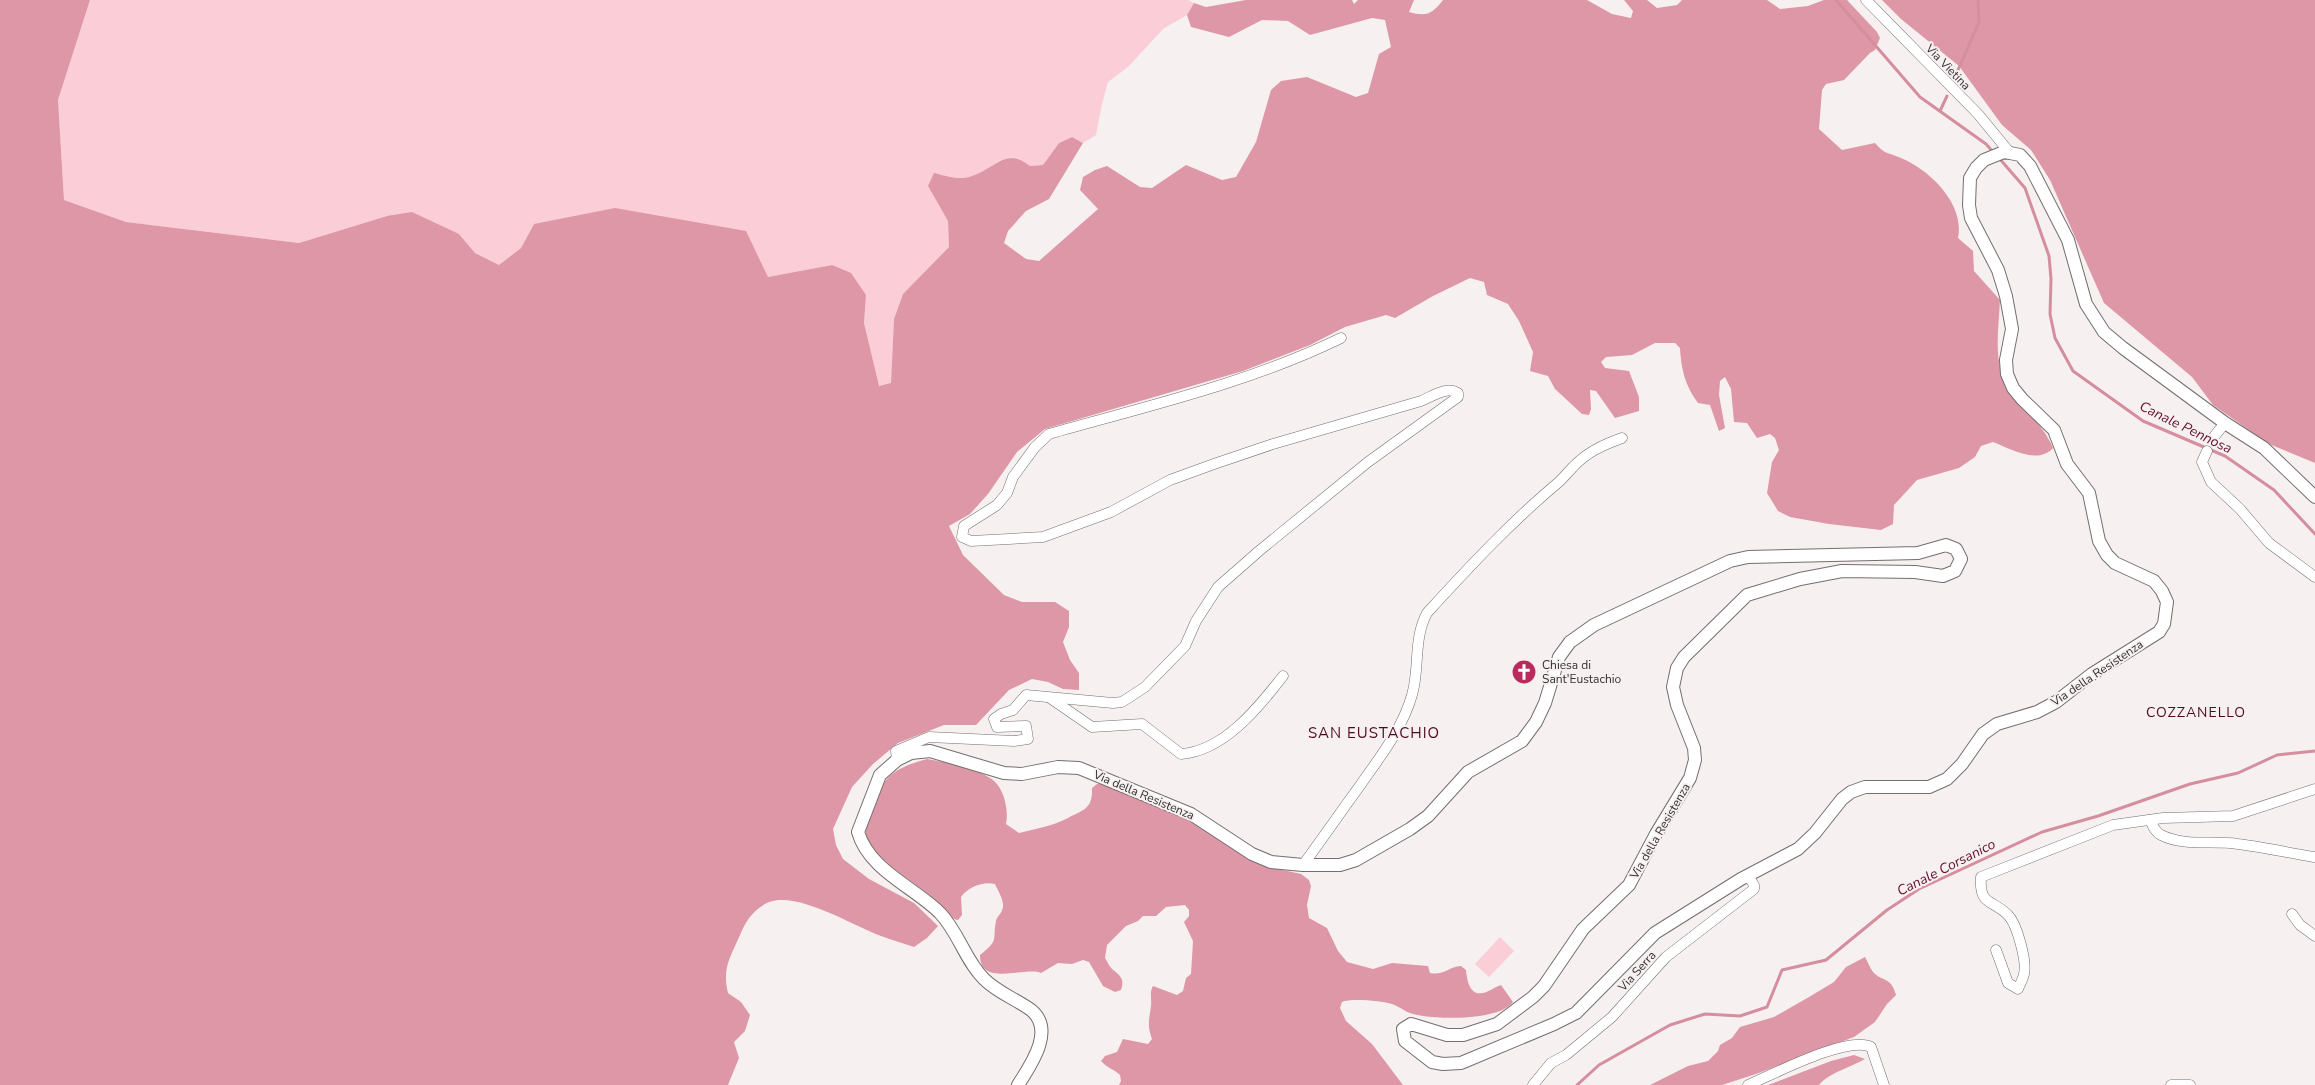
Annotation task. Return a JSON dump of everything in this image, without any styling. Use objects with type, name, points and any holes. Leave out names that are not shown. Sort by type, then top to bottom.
[{"type":"street","name":"Via Vietina","points":[[1866,0],[1978,114],[2007,153]]},
{"type":"street","name":"Via della Resistenza","points":[[1018,1085],[1037,1055],[1041,1040],[1040,1022],[1032,1011],[1006,996],[982,977],[970,961],[953,929],[941,914],[923,897],[880,866],[860,840],[858,832],[880,775],[897,760],[912,753],[930,751],[1004,773],[1022,774],[1058,767],[1079,768],[1191,814],[1252,854],[1271,862],[1303,865],[1340,865],[1370,853],[1428,816],[1468,772],[1522,741],[1536,722],[1545,703],[1559,657],[1570,642],[1594,625],[1730,561],[1748,557],[1918,553],[1946,545],[1956,549],[1961,560],[1955,571],[1943,576],[1915,572],[1842,571],[1746,595],[1737,603],[1684,657],[1677,668],[1673,687],[1677,705],[1694,748],[1695,760],[1690,778],[1656,834],[1629,885],[1583,929],[1544,986],[1533,997],[1497,1024],[1464,1035],[1447,1035],[1412,1024],[1403,1029],[1405,1041],[1432,1062],[1443,1064],[1461,1062],[1576,1013],[1655,933],[1748,876],[1798,849],[1815,833],[1851,792],[1865,787],[1929,787],[1947,779],[1962,764],[1983,734],[1997,724],[2038,712],[2056,702],[2092,674],[2159,632],[2164,624],[2166,602],[2162,592],[2154,580],[2115,564],[2107,555],[2099,541],[2090,493],[2067,464],[2054,430],[2022,399],[2014,388],[2008,374],[2006,360],[2012,329],[2006,296],[1998,270],[1971,218],[1969,205],[1970,178],[1976,168],[1984,160],[2007,153]]},
{"type":"street","points":[[2007,153],[2020,155],[2030,166],[2068,240],[2086,304],[2104,332],[2225,423],[2264,448],[2315,496]]},
{"type":"street","points":[[897,760],[896,751],[929,737],[1014,740],[1028,738],[1026,726],[997,727],[994,719],[1001,714],[1013,710],[1026,695],[1113,703],[1122,702],[1145,687],[1186,646],[1196,620],[1218,587],[1368,462],[1458,398],[1458,393],[1453,390],[1445,390],[1421,401],[1273,444],[1214,464],[1170,480],[1111,512],[1043,537],[972,541],[962,537],[964,526],[997,505],[1007,493],[1013,477],[1035,447],[1049,434],[1251,376],[1301,358],[1341,338]]},
{"type":"street","points":[[2212,439],[2225,423]]},
{"type":"street","points":[[1303,865],[1386,749],[1399,727],[1412,695],[1417,671],[1417,644],[1421,623],[1427,613],[1486,548],[1566,476],[1586,454],[1600,446],[1622,438]]},
{"type":"street","points":[[2207,451],[2202,462],[2211,482],[2240,509],[2269,543],[2315,577]]},
{"type":"street","points":[[1047,696],[1092,727],[1142,724],[1181,754],[1194,754],[1210,747],[1256,711],[1283,676]]},
{"type":"street","points":[[1996,950],[2008,983],[2018,989],[2025,973],[2020,940],[2008,915],[1986,902],[1980,889],[1981,877],[2114,825],[2150,820],[2233,816],[2315,789]]},
{"type":"street","points":[[2150,820],[2154,830],[2161,835],[2182,841],[2214,844],[2236,843],[2314,857]]},
{"type":"street","name":"Via Serra","points":[[1533,1085],[1551,1063],[1566,1055],[1612,1017],[1666,957],[1754,889],[1754,885],[1748,876]]},
{"type":"street","points":[[2292,914],[2300,925],[2315,936]]},
{"type":"street","points":[[1748,1085],[1830,1050],[1864,1044],[1871,1047],[1884,1085]]},
{"type":"street","points":[[2171,1085],[2190,1085]]},
{"type":"shaded area","points":[[0,0],[90,0],[58,100],[64,200],[126,222],[299,243],[387,216],[412,212],[459,234],[475,253],[499,265],[521,248],[534,224],[615,208],[746,231],[768,277],[832,265],[851,273],[866,295],[864,323],[879,386],[891,383],[894,319],[903,294],[949,247],[948,221],[928,186],[934,173],[953,178],[962,178],[980,173],[1001,161],[1014,158],[1022,160],[1030,166],[1043,165],[1059,143],[1072,137],[1083,143],[1049,199],[1026,211],[1008,231],[1004,243],[1026,259],[1039,261],[1098,209],[1080,190],[1083,177],[1107,166],[1140,187],[1152,188],[1186,165],[1222,180],[1236,177],[1256,142],[1271,90],[1281,81],[1307,77],[1356,97],[1368,93],[1379,54],[1391,47],[1385,20],[1372,18],[1310,35],[1288,21],[1262,20],[1229,37],[1191,27],[1187,15],[1194,3],[1206,7],[1246,0],[1352,0],[1354,4],[1358,0],[1414,0],[1409,12],[1425,14],[1436,8],[1443,0],[1587,0],[1612,14],[1631,18],[1633,11],[1624,0],[1647,0],[1657,8],[1677,5],[1682,0],[1767,0],[1780,9],[1808,6],[1824,0],[1847,0],[1877,32],[1880,38],[1875,50],[1844,80],[1826,84],[1822,90],[1819,129],[1842,150],[1875,143],[1884,151],[1912,163],[1934,180],[1943,190],[1951,201],[1956,213],[1959,225],[1958,238],[1973,251],[1974,271],[2000,300],[1998,354],[2000,366],[2009,390],[2042,429],[2053,448],[2047,453],[2032,455],[2024,454],[1993,442],[1981,446],[1975,457],[1959,468],[1917,480],[1894,505],[1893,524],[1881,530],[1790,517],[1778,511],[1767,493],[1772,462],[1779,450],[1775,438],[1770,434],[1757,438],[1747,423],[1734,422],[1731,389],[1725,377],[1720,381],[1719,395],[1725,428],[1719,431],[1710,405],[1698,403],[1690,390],[1681,363],[1680,348],[1675,343],[1655,343],[1632,355],[1606,357],[1601,362],[1605,368],[1629,371],[1639,397],[1639,411],[1615,418],[1596,391],[1590,390],[1591,409],[1589,415],[1582,414],[1555,389],[1548,376],[1530,371],[1533,352],[1519,321],[1508,304],[1487,295],[1484,282],[1470,278],[1433,296],[1395,318],[1386,315],[1345,327],[1310,345],[1243,371],[1045,429],[1017,452],[988,494],[970,514],[949,526],[963,555],[1004,595],[1022,602],[1055,602],[1069,611],[1069,627],[1063,642],[1070,660],[1079,673],[1079,690],[1063,689],[1048,682],[1032,679],[1009,690],[976,725],[944,725],[898,743],[873,764],[852,787],[833,829],[836,845],[843,859],[869,879],[914,903],[938,926],[927,938],[914,947],[881,936],[826,911],[795,901],[781,900],[769,902],[759,908],[745,924],[730,957],[727,970],[726,984],[728,993],[741,1002],[750,1015],[745,1031],[734,1042],[739,1058],[728,1085],[0,1085]]},
{"type":"shaded area","points":[[90,0],[1188,0],[1194,3],[1187,15],[1163,29],[1128,67],[1108,82],[1096,135],[1083,143],[1072,137],[1059,143],[1043,165],[1030,166],[1022,160],[1007,158],[971,177],[928,186],[948,221],[949,247],[903,294],[894,319],[891,384],[878,386],[864,323],[866,295],[832,265],[768,277],[534,224],[521,248],[499,265],[475,253],[459,234],[387,216],[299,243],[126,222],[64,200],[58,100]]},
{"type":"shaded area","points":[[1882,0],[2315,0],[2315,463],[2269,444],[2213,405],[2192,377],[2104,303],[2050,180],[2031,150],[2002,125],[1959,66],[1901,19]]},
{"type":"shaded area","points":[[927,759],[968,768],[983,774],[995,782],[1002,792],[1006,805],[1006,824],[1019,833],[1056,823],[1082,811],[1089,805],[1092,788],[1097,784],[1104,783],[1197,822],[1274,868],[1301,874],[1309,880],[1311,886],[1307,905],[1309,918],[1327,928],[1338,951],[1347,962],[1373,969],[1392,963],[1428,966],[1430,973],[1435,974],[1461,966],[1466,970],[1470,986],[1475,992],[1485,992],[1501,985],[1513,1002],[1495,1013],[1451,1018],[1413,1014],[1395,1005],[1381,1002],[1359,1000],[1342,1002],[1340,1008],[1346,1021],[1372,1044],[1403,1085],[1119,1085],[1121,1081],[1120,1075],[1101,1061],[1105,1056],[1117,1052],[1123,1039],[1148,1044],[1152,1039],[1149,1022],[1153,986],[1177,995],[1183,991],[1186,978],[1191,974],[1193,941],[1184,922],[1189,916],[1189,910],[1185,905],[1166,907],[1156,916],[1143,916],[1138,921],[1126,926],[1107,945],[1105,958],[1122,980],[1121,990],[1115,992],[1103,986],[1089,962],[1083,960],[1072,964],[1058,963],[1041,973],[1005,974],[987,971],[982,965],[980,955],[994,940],[996,921],[1003,907],[995,884],[981,884],[968,890],[961,897],[962,915],[958,920],[953,919],[927,893],[882,859],[868,842],[864,831],[883,784],[889,777],[910,764]]},
{"type":"shaded area","points":[[1500,937],[1514,951],[1489,977],[1475,964]]},
{"type":"shaded area","points":[[1865,957],[1873,972],[1892,985],[1896,995],[1887,1004],[1875,1022],[1854,1037],[1722,1085],[1650,1085],[1688,1066],[1708,1061],[1718,1051],[1720,1045],[1732,1038],[1740,1027],[1774,1017],[1834,982],[1846,967]]},
{"type":"shaded area","points":[[1854,1055],[1865,1059],[1834,1074],[1819,1085],[1768,1085],[1831,1061]]},
{"type":"waterway","name":"Canale Pennosa","points":[[1836,0],[1920,97],[1986,144],[1993,152]]},
{"type":"waterway","points":[[1954,79],[1979,22],[1978,0]]},
{"type":"waterway","points":[[1940,111],[1947,96]]},
{"type":"waterway","name":"Canale Pennosa","points":[[1999,158],[2025,188],[2049,256],[2051,279],[2050,314],[2055,338],[2073,371],[2143,421],[2225,456],[2274,490],[2315,534]]},
{"type":"waterway","name":"Canale Corsanico","points":[[1577,1085],[1599,1065],[1670,1025],[1705,1014],[1740,1016],[1767,1007],[1782,970],[1826,960],[1887,910],[1919,889],[2042,832],[2098,816],[2190,784],[2238,773],[2277,755],[2315,751]]},
{"type":"place","name":"Chiesa di Sant'Eustachio","points":[[1524,672]]},
{"type":"district","name":"COZZANELLO","points":[[2196,712]]},
{"type":"district","name":"SAN EUSTACHIO","points":[[1374,733]]}]
